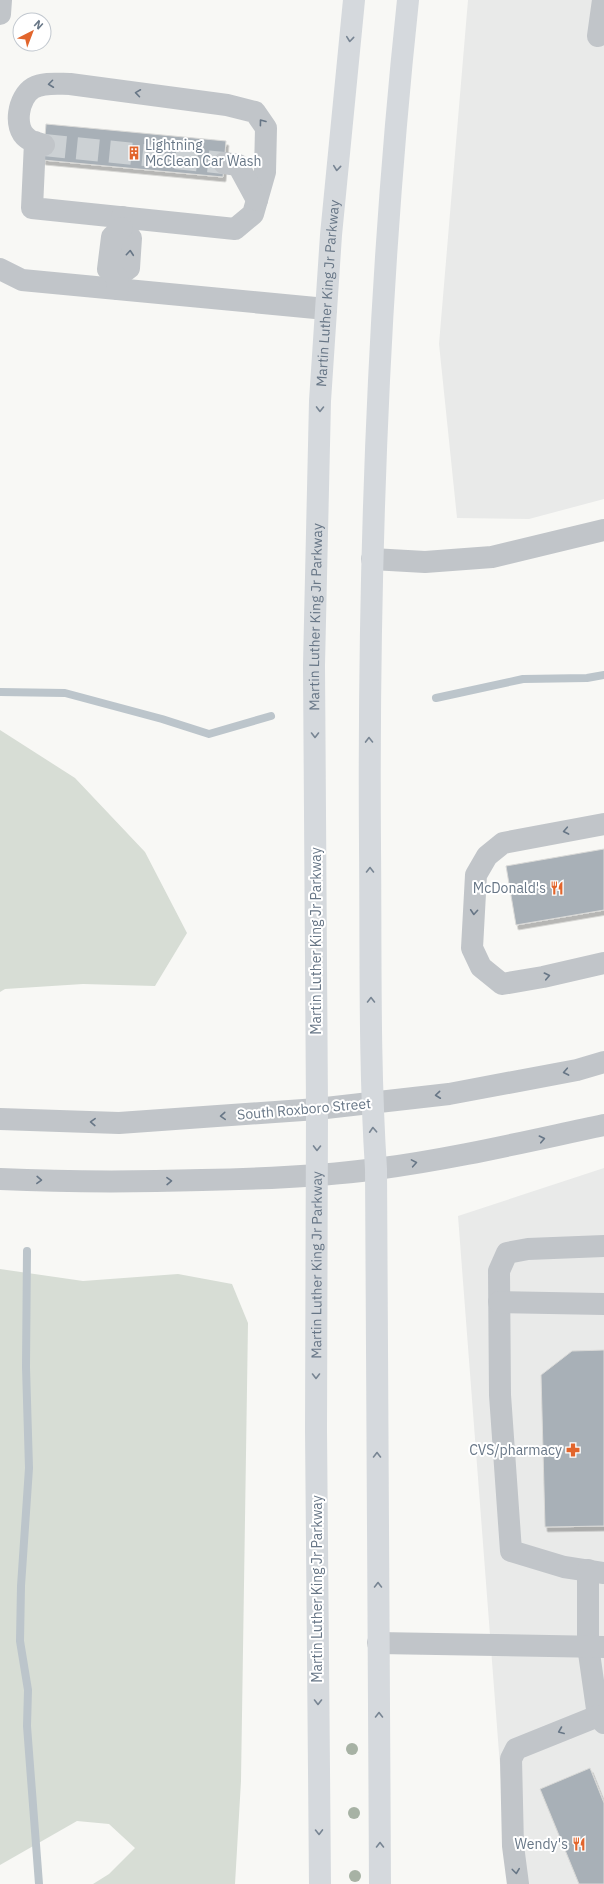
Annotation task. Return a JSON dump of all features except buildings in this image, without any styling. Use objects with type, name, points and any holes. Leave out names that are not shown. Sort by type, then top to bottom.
[{"type":"main road","name":"Martin Luther King Jr Parkway","points":[[320,1884],[314,665],[320,401],[330,235],[354,0]]},
{"type":"main road","points":[[380,1884],[376,1169],[372,1102],[369,707],[373,487],[382,305],[398,100],[408,0]]},
{"type":"street","points":[[0,14],[2,0]]},
{"type":"street","points":[[598,36],[603,0]]},
{"type":"street","points":[[51,83],[70,84],[227,105],[255,112],[266,128],[265,172],[257,200],[253,214],[235,229],[122,223],[32,208],[40,144],[27,138],[19,127],[19,113],[24,99],[32,89],[51,83]]},
{"type":"street","points":[[224,163],[238,165],[257,200]]},
{"type":"street","points":[[118,283],[128,268],[131,238],[122,223]]},
{"type":"street","points":[[0,269],[22,280],[118,283],[326,309]]},
{"type":"street","points":[[372,559],[426,562],[492,557],[604,530]]},
{"type":"street","points":[[604,824],[503,843],[487,856],[476,875],[472,948],[481,967],[502,984],[543,977],[604,963]]},
{"type":"street","name":"South Roxboro Street","points":[[0,1119],[119,1123],[317,1109],[449,1094],[577,1070],[604,1062]]},
{"type":"street","points":[[0,1179],[110,1182],[249,1179],[316,1175],[376,1169],[499,1148],[604,1125]]},
{"type":"street","points":[[518,1884],[513,1846],[511,1760],[516,1749],[601,1719],[596,1646],[596,1571],[564,1567],[511,1551],[500,1395],[499,1271],[507,1253],[528,1249],[604,1246]]},
{"type":"street","points":[[499,1302],[604,1304]]},
{"type":"street","points":[[378,1643],[596,1646]]},
{"type":"shaded area","points":[[468,0],[604,0],[604,499],[529,519],[457,518],[439,344]]},
{"type":"shaded area","points":[[0,730],[75,778],[145,852],[187,933],[155,986],[83,984],[5,989],[0,992]]},
{"type":"shaded area","points":[[604,1168],[604,1884],[509,1884],[458,1216]]},
{"type":"shaded area","points":[[0,1269],[83,1281],[178,1274],[232,1284],[248,1323],[241,1781],[235,1884],[93,1884],[109,1874],[135,1848],[109,1824],[77,1821],[0,1865]]},
{"type":"waterway","points":[[436,698],[523,679],[587,678],[604,675]]},
{"type":"waterway","points":[[0,692],[65,693],[162,719],[209,734],[271,716]]},
{"type":"waterway","points":[[27,1251],[26,1367],[29,1468],[21,1586],[20,1641],[28,1690],[27,1726],[39,1884]]},
{"type":"tunnel","points":[[44,145],[224,163]]},
{"type":"place","name":"Lightning McClean Car Wash","points":[[134,153]]},
{"type":"place","name":"McDonald's","points":[[557,888]]},
{"type":"place","name":"CVS/pharmacy","points":[[573,1450]]},
{"type":"place","name":"Wendy's","points":[[579,1844]]}]
